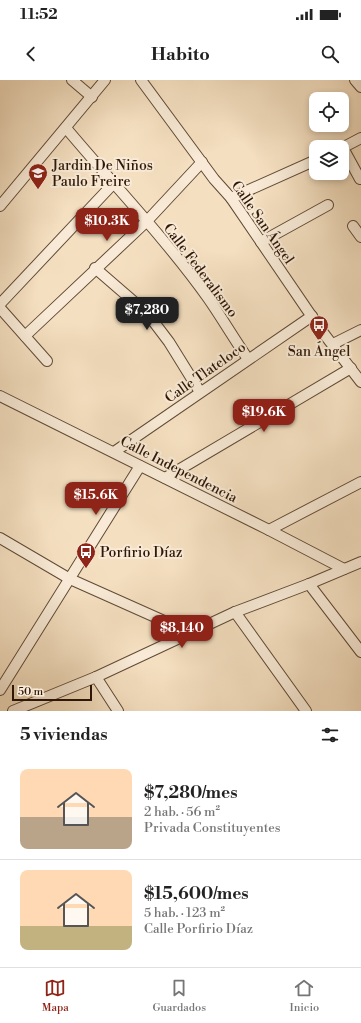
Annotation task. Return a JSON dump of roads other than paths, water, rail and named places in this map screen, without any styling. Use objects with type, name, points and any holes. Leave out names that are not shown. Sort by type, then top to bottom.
[{"type":"street","points":[[72,80],[92,97]]},
{"type":"street","points":[[1,204],[105,80]]},
{"type":"street","name":"Calle San Ángel","points":[[141,80],[202,162],[231,198],[312,316],[361,382]]},
{"type":"street","name":"Calle Federalismo","points":[[66,128],[113,184],[147,221],[207,298],[248,359]]},
{"type":"street","points":[[349,144],[361,138]]},
{"type":"street","points":[[349,160],[360,178]]},
{"type":"street","points":[[25,336],[95,268],[147,221],[202,162]]},
{"type":"street","points":[[231,198],[309,163]]},
{"type":"street","points":[[0,304],[113,184]]},
{"type":"street","points":[[261,242],[328,205]]},
{"type":"street","points":[[353,226],[361,237]]},
{"type":"street","points":[[95,268],[147,313],[169,342],[200,392]]},
{"type":"street","points":[[0,308],[47,361]]},
{"type":"street","name":"Calle Tlateloco","points":[[114,452],[312,316]]},
{"type":"street","points":[[332,344],[361,330]]},
{"type":"street","points":[[165,478],[351,368]]},
{"type":"street","name":"Calle Independencia","points":[[0,396],[344,569]]},
{"type":"street","points":[[0,690],[140,466]]},
{"type":"street","points":[[269,530],[361,482]]},
{"type":"street","points":[[0,538],[70,579],[191,633]]},
{"type":"street","points":[[16,710],[96,677],[235,612],[309,584],[361,562]]},
{"type":"street","points":[[309,584],[361,652]]},
{"type":"street","points":[[235,612],[306,711]]},
{"type":"street","points":[[96,677],[118,711]]},
{"type":"place","name":"Jardin De Niños Paulo Freire","points":[[38,190]]},
{"type":"place","name":"San Ángel","points":[[319,342]]},
{"type":"place","name":"Porfirio Díaz","points":[[86,569]]}]
